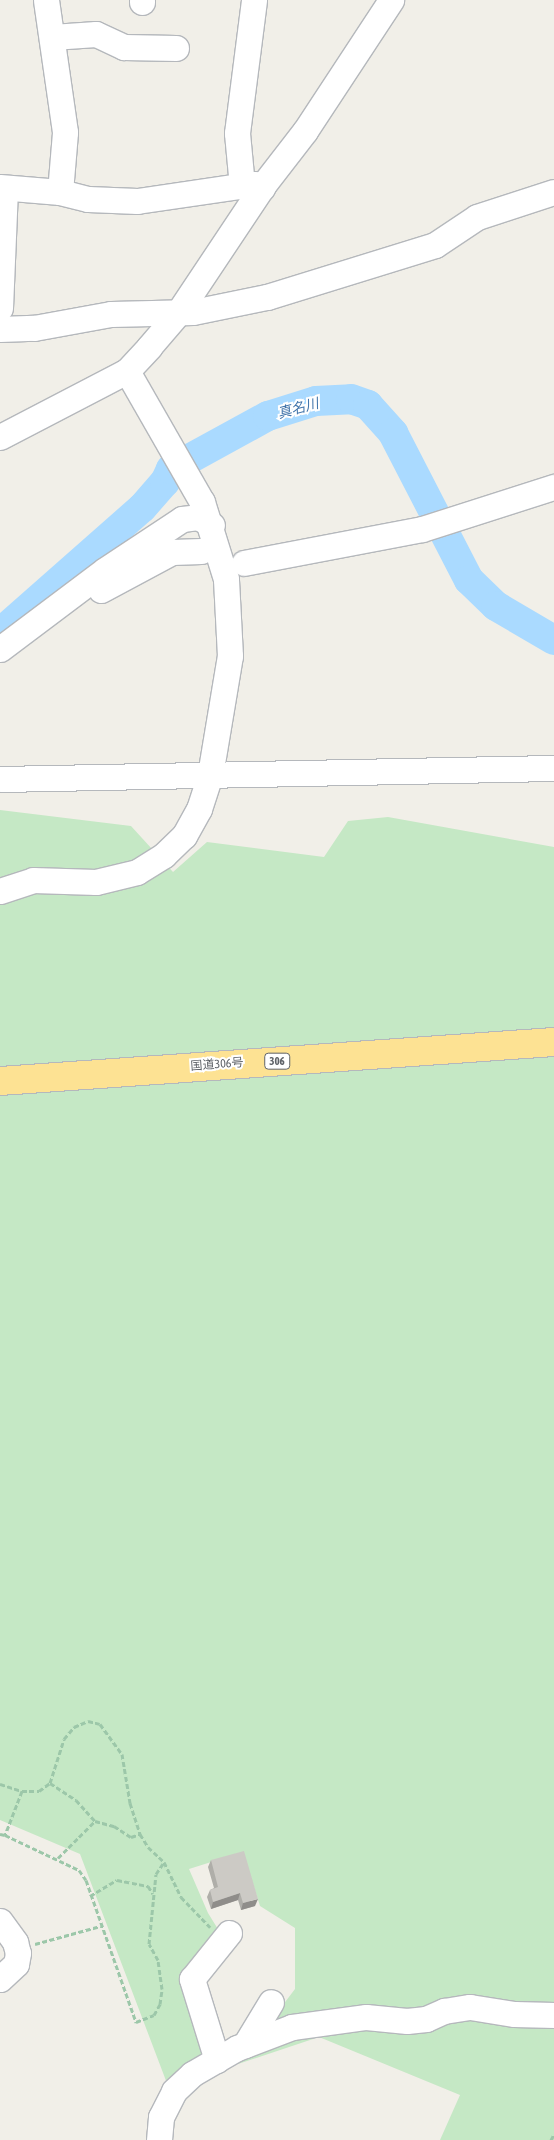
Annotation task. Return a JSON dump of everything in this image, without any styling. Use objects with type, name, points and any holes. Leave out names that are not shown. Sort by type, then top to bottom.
[{"type":"highway","name":"国道306号","points":[[0,1080],[554,1042]]},
{"type":"street","points":[[46,0],[65,132],[60,192]]},
{"type":"street","points":[[252,187],[238,133],[254,0]]},
{"type":"street","points":[[0,437],[127,371],[178,313],[252,187],[305,130],[390,0]]},
{"type":"street","points":[[52,37],[96,34],[124,47],[176,48]]},
{"type":"street","points":[[252,187],[137,201],[88,199],[60,192],[3,188],[0,321],[34,328],[110,314],[178,313],[267,297],[435,246],[477,217],[554,192]]},
{"type":"street","points":[[0,891],[33,880],[102,881],[137,872],[164,855],[184,836],[199,809],[210,776],[231,632],[226,579],[212,525],[202,502],[127,371]]},
{"type":"street","points":[[244,564],[422,529],[554,488]]},
{"type":"street","points":[[0,649],[81,589],[182,519],[198,517],[212,525]]},
{"type":"street","points":[[81,589],[99,591],[172,552],[201,551]]},
{"type":"street","points":[[0,779],[554,768]]},
{"type":"street","points":[[0,1921],[15,1942],[18,1954],[16,1964],[0,1979]]},
{"type":"street","points":[[217,2060],[192,1979],[222,1932]]},
{"type":"street","points":[[245,2045],[271,2002]]},
{"type":"street","points":[[159,2140],[161,2117],[174,2091],[192,2074],[245,2045],[292,2027],[341,2018],[366,2017],[407,2021],[470,2007],[514,2014],[554,2015]]},
{"type":"path","points":[[0,1784],[22,1791],[39,1791],[50,1783],[64,1739],[74,1727],[88,1721],[100,1724],[122,1754],[130,1803],[140,1834],[148,1847],[164,1862],[181,1898],[222,1932]]},
{"type":"path","points":[[50,1783],[76,1800],[95,1821],[114,1826],[131,1837],[140,1834]]},
{"type":"path","points":[[5,1836],[22,1791]]},
{"type":"path","points":[[58,1858],[95,1821]]},
{"type":"path","points":[[0,1834],[58,1858],[78,1870],[90,1896],[136,2022],[154,2016],[160,2004],[162,1989],[158,1960],[149,1944],[156,1874],[164,1862]]},
{"type":"path","points":[[90,1896],[117,1880],[148,1886],[154,1895]]},
{"type":"path","points":[[47,1941],[101,1926]]},
{"type":"path","points":[[551,2140],[554,2134]]},
{"type":"green space","points":[[0,810],[131,826],[173,872],[207,842],[324,857],[348,821],[388,817],[554,847],[554,2140],[440,2140],[460,2095],[319,2037],[238,2064],[295,1989],[295,1928],[260,1906],[243,1852],[189,1869],[208,1913],[221,1934],[184,1977],[206,2054],[168,2086],[80,1854],[0,1820]]},
{"type":"building","points":[[244,1851],[258,1899],[243,1903],[240,1893],[213,1902],[210,1890],[218,1887],[211,1860]]},
{"type":"waterway","name":"真名川","points":[[0,633],[142,508],[165,482],[171,469],[268,416],[316,401],[351,399],[368,405],[393,433],[469,580],[496,606],[554,640]]}]
